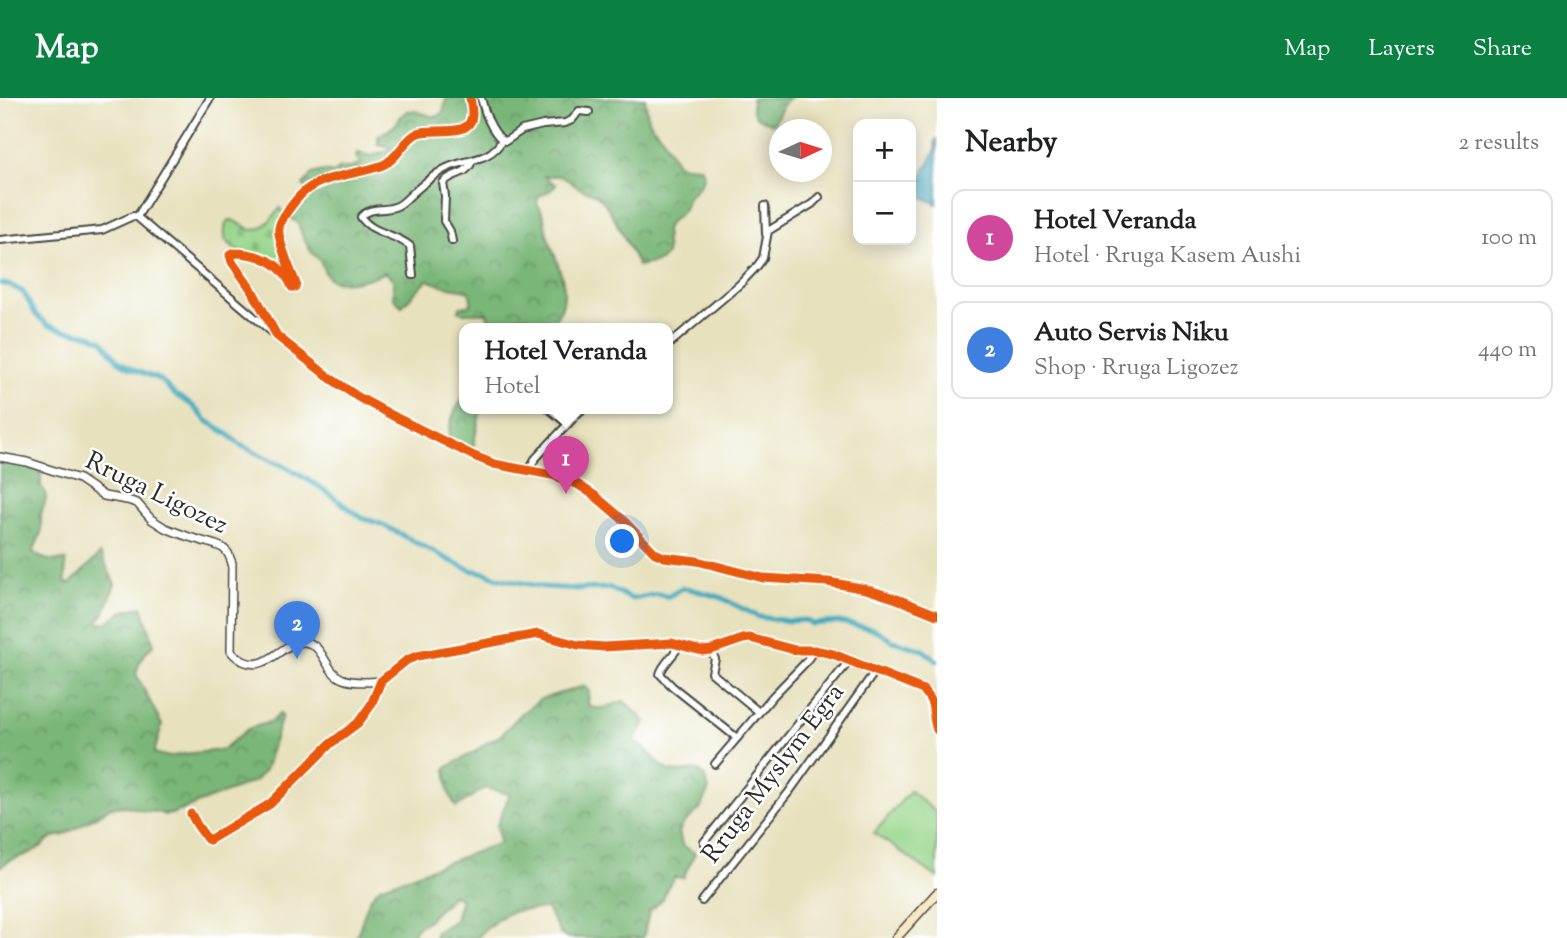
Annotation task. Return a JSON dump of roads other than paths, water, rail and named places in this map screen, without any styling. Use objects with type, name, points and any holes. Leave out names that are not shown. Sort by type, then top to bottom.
[{"type":"main road","points":[[895,938],[937,892]]},
{"type":"street","points":[[137,218],[210,98]]},
{"type":"street","points":[[277,336],[230,255],[234,252],[268,260],[280,267],[288,276],[292,287],[295,287],[279,227],[304,191],[328,179],[392,160],[418,133],[462,130],[471,122],[470,98]]},
{"type":"street","points":[[481,98],[496,134],[506,141],[518,132],[536,126],[565,123],[572,120],[579,111],[589,112]]},
{"type":"street","points":[[413,275],[411,250],[407,243],[365,223],[361,217],[366,212],[399,205],[435,175],[451,166],[485,157],[497,148],[502,140]]},
{"type":"street","points":[[452,241],[444,221],[443,183],[448,177],[468,169],[472,161]]},
{"type":"street","points":[[766,235],[768,231],[812,204],[818,197]]},
{"type":"street","points":[[673,340],[740,284],[763,258],[766,235],[765,206]]},
{"type":"street","points":[[0,240],[102,230],[133,216],[277,336],[358,397],[474,456],[494,464],[552,475],[582,487],[621,518],[655,553],[763,578],[828,582],[866,589],[897,598],[937,615]]},
{"type":"street","points":[[556,414],[568,424]]},
{"type":"street","points":[[528,471],[535,459],[577,414]]},
{"type":"street","name":"Rruga Ligozez","points":[[0,457],[79,478],[104,496],[137,503],[165,528],[223,548],[232,564],[231,651],[240,659],[250,664],[260,664],[290,646],[304,642],[317,649],[339,678],[381,681]]},
{"type":"street","points":[[191,814],[209,840],[270,804],[330,744],[358,723],[371,705],[381,681],[411,658],[538,634],[578,645],[604,647],[659,643],[680,644],[697,650],[712,650],[743,639],[756,638],[795,650],[833,653],[923,690],[935,700],[937,730]]},
{"type":"street","points":[[680,644],[660,674],[737,738]]},
{"type":"street","points":[[712,650],[715,659],[712,673],[759,712]]},
{"type":"street","points":[[715,764],[814,650]]},
{"type":"street","points":[[704,842],[850,660]]},
{"type":"street","name":"Rruga Myslym Egra","points":[[702,901],[789,792],[876,670]]},
{"type":"water","points":[[937,138],[937,204],[922,197],[918,191],[920,179],[935,151]]},
{"type":"waterway","points":[[0,283],[23,292],[36,315],[48,325],[91,335],[103,341],[118,361],[161,380],[174,394],[192,405],[207,421],[240,445],[320,487],[362,518],[381,524],[471,570],[544,587],[610,588],[632,599],[658,594],[668,597],[681,588],[690,589],[720,597],[759,617],[805,620],[812,624],[839,622],[876,630],[893,641],[923,650],[937,661]]},
{"type":"place","name":"Hotel Veranda","points":[[566,494]]},
{"type":"place","name":"Auto Servis Niku","points":[[297,659]]}]
